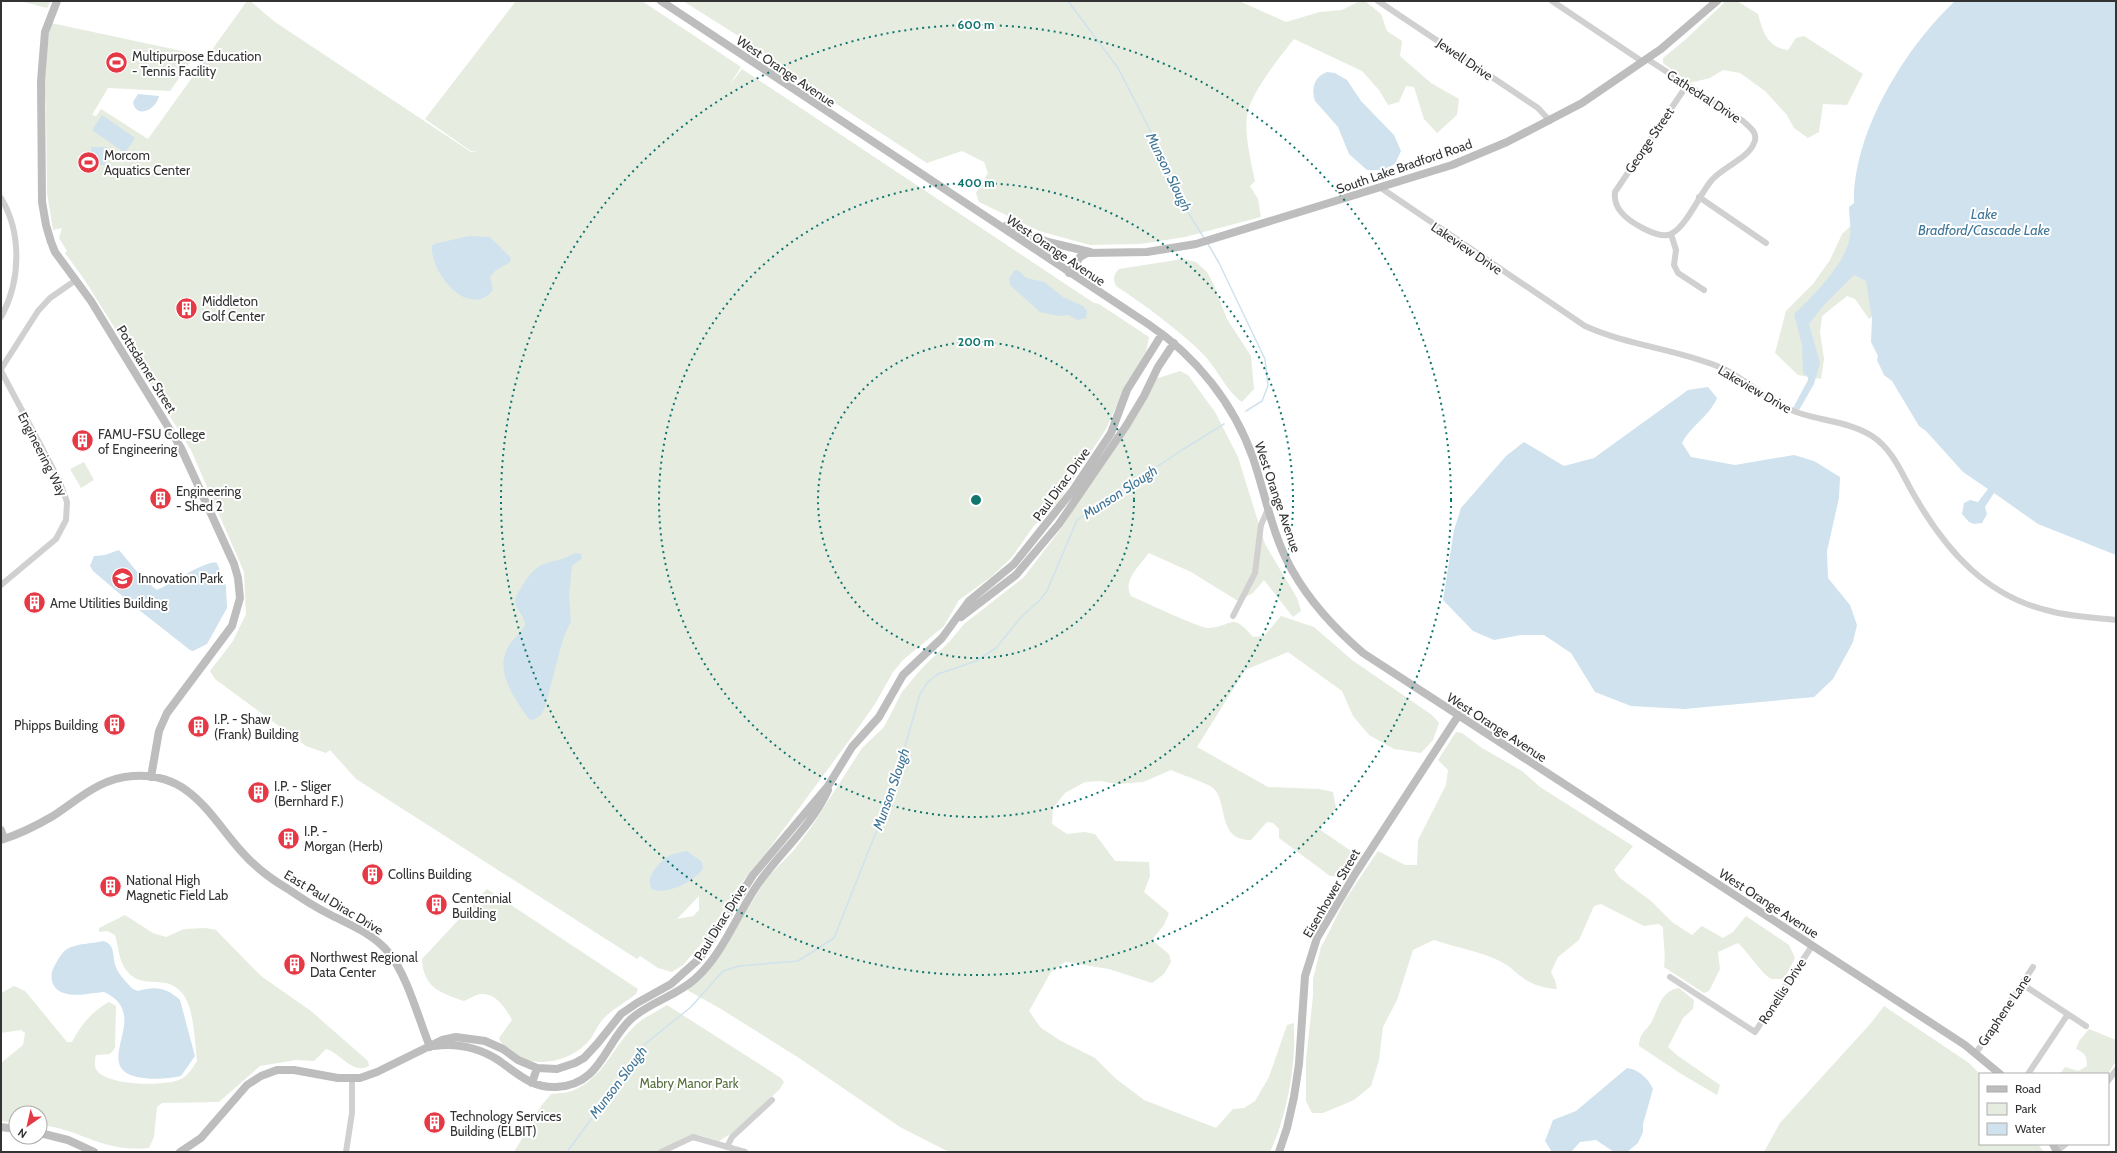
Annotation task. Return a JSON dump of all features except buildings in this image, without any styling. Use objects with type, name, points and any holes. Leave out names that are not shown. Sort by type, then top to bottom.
[{"type":"street","name":"Pottsdamer Street","points":[[57,1],[45,32],[41,61],[42,202],[46,225],[55,252],[76,280],[186,456],[234,564],[238,578],[240,598],[232,626],[167,713],[159,731],[151,777]]},
{"type":"street","name":"West Orange Avenue","points":[[660,1],[1162,334],[1174,344],[1209,381],[1234,418],[1252,458],[1275,533],[1291,570],[1332,625],[1375,662],[1976,1053],[1999,1073]]},
{"type":"street","name":"Jewell Drive","points":[[1378,1],[1538,108],[1550,121]]},
{"type":"street","name":"Cathedral Drive","points":[[1552,1],[1645,61],[1687,85],[1743,121],[1752,129],[1756,139],[1751,149],[1718,173],[1700,197]]},
{"type":"street","name":"South Lake Bradford Road","points":[[1069,273],[1080,257],[1087,253],[1146,252],[1196,244],[1381,188],[1459,162],[1550,121],[1582,103],[1645,61],[1691,25],[1717,1]]},
{"type":"street","name":"George Street","points":[[1672,234],[1657,236],[1621,213],[1614,196],[1617,187],[1687,85]]},
{"type":"street","name":"Lakeview Drive","points":[[1381,188],[1585,326],[1620,339],[1700,360],[1722,368],[1786,408],[1809,416],[1853,427],[1871,435],[1889,451],[1921,508],[1941,538],[1979,578],[2011,597],[2037,608],[2066,615],[2116,620]]},
{"type":"street","points":[[1704,290],[1678,273],[1674,265],[1676,250],[1672,234],[1683,223],[1700,197],[1766,242]]},
{"type":"street","points":[[1,198],[9,216],[16,249],[14,283],[1,317]]},
{"type":"street","points":[[983,215],[1040,240],[1095,252]]},
{"type":"street","name":"Engineering Way","points":[[1,585],[56,539],[66,520],[67,502],[59,480],[1,370],[38,311],[50,298],[76,280]]},
{"type":"street","name":"Paul Dirac Drive","points":[[430,1047],[456,1046],[475,1049],[498,1060],[520,1078],[532,1083],[557,1087],[575,1083],[583,1079],[598,1066],[618,1035],[631,1020],[646,1008],[680,990],[702,972],[714,957],[758,883],[814,817],[852,747],[879,717],[903,675],[937,644],[969,601],[1014,564],[1080,481],[1110,433],[1127,390],[1162,334]]},
{"type":"street","name":"Paul Dirac Drive","points":[[951,627],[971,608],[1016,576],[1059,524],[1126,426],[1144,396],[1158,367],[1174,344]]},
{"type":"street","points":[[1233,616],[1255,573],[1261,525],[1268,509]]},
{"type":"street","name":"Eisenhower Street","points":[[1279,1152],[1287,1128],[1294,1098],[1299,1064],[1305,976],[1317,938],[1340,897],[1458,716]]},
{"type":"street","name":"East Paul Dirac Drive","points":[[3,839],[33,827],[85,792],[105,782],[134,776],[151,777],[170,782],[191,793],[208,809],[242,852],[264,872],[312,905],[366,933],[383,946],[398,967],[430,1047]]},
{"type":"street","name":"Paul Dirac Drive","points":[[430,1047],[449,1038],[476,1038],[494,1044],[518,1060],[537,1068],[561,1068],[584,1058],[594,1048],[621,1014],[637,1003],[671,984],[694,965],[712,942],[753,875],[833,780]]},
{"type":"street","points":[[1,830],[3,839]]},
{"type":"street","name":"Ronellis Drive","points":[[1670,977],[1756,1032],[1812,946]]},
{"type":"street","name":"Graphene Lane","points":[[1976,1053],[2033,967]]},
{"type":"street","points":[[2022,984],[2086,1026]]},
{"type":"street","points":[[2029,1073],[2068,1014]]},
{"type":"street","points":[[180,1152],[201,1138],[238,1094],[247,1085],[261,1076],[287,1070],[352,1079],[377,1072],[430,1047]]},
{"type":"street","points":[[532,1083],[537,1068]]},
{"type":"street","points":[[2109,1080],[2116,1070]]},
{"type":"street","points":[[346,1152],[352,1113],[352,1079]]},
{"type":"street","points":[[727,1146],[732,1137],[772,1100]]},
{"type":"street","points":[[48,1135],[59,1137],[94,1152]]},
{"type":"street","points":[[661,1152],[692,1138],[727,1146],[745,1152]]},
{"type":"green space","points":[[20,1],[51,1],[47,8]]},
{"type":"green space","points":[[247,1],[250,1],[275,22],[471,152],[477,152],[471,151],[425,119],[516,1],[642,1],[741,67],[729,86],[742,69],[1094,303],[1099,304],[1149,337],[1146,352],[1115,409],[1106,429],[1058,502],[1033,527],[1012,557],[991,577],[959,600],[944,626],[903,660],[893,672],[875,704],[769,849],[735,891],[707,937],[683,965],[672,972],[658,968],[640,956],[637,959],[356,779],[330,750],[326,753],[306,746],[215,679],[210,671],[233,641],[246,614],[244,572],[191,450],[84,279],[65,253],[67,251],[59,238],[62,228],[53,230],[47,193],[46,107],[43,71],[51,23],[196,54],[170,91],[108,88],[92,115],[96,116],[101,109],[148,139]],"holes":[[[699,896],[699,910],[693,916],[677,919]]]},
{"type":"green space","points":[[683,1],[1239,1],[1286,22],[1320,12],[1342,10],[1360,1],[1365,1],[1381,14],[1387,31],[1402,41],[1400,56],[1431,83],[1459,99],[1457,115],[1437,133],[1424,119],[1414,87],[1406,86],[1399,102],[1388,105],[1379,90],[1362,71],[1294,39],[1261,84],[1248,111],[1246,127],[1255,181],[1250,186],[1258,199],[1261,217],[1185,237],[1140,244],[1090,245],[1039,231],[979,202],[976,193],[988,173],[984,162],[962,151],[927,163],[781,68],[740,37]]},
{"type":"green space","points":[[1726,1],[1737,1],[1758,14],[1764,33],[1775,46],[1788,50],[1796,38],[1804,36],[1863,74],[1847,105],[1823,104],[1819,132],[1808,138],[1794,128],[1787,115],[1765,91],[1740,73],[1723,70],[1710,78],[1689,83],[1663,63],[1663,58],[1685,40]]},
{"type":"green space","points":[[1855,222],[1875,314],[1869,319],[1855,299],[1847,296],[1822,316],[1820,332],[1824,359],[1821,379],[1798,375],[1775,353],[1786,311],[1813,284],[1830,260],[1842,234]]},
{"type":"green space","points":[[1183,259],[1196,262],[1207,272],[1213,283],[1227,319],[1251,356],[1254,389],[1242,402],[1226,385],[1212,364],[1201,352],[1171,325],[1115,284],[1115,275],[1119,269]]},
{"type":"green space","points":[[1180,371],[1188,375],[1215,412],[1238,457],[1265,544],[1297,598],[1301,611],[1293,617],[1264,580],[1253,593],[1238,601],[1191,572],[1149,553],[1130,579],[1129,590],[1131,596],[1203,627],[1216,627],[1236,622],[1246,629],[1253,637],[1264,636],[1281,616],[1314,627],[1352,660],[1432,715],[1439,723],[1433,740],[1421,753],[1394,749],[1369,735],[1353,716],[1342,691],[1288,652],[1245,670],[1197,747],[1268,787],[1319,789],[1333,792],[1336,808],[1319,829],[1354,853],[1353,863],[1342,877],[1330,876],[1279,838],[1279,829],[1273,823],[1267,822],[1251,840],[1240,838],[1233,834],[1225,819],[1218,794],[1213,788],[1171,770],[1143,782],[1117,784],[1101,781],[1085,782],[1065,793],[1053,808],[1052,824],[1067,834],[1084,832],[1095,834],[1115,861],[1149,862],[1150,876],[1144,892],[1169,913],[1164,925],[1152,940],[1169,954],[1171,962],[1164,974],[1152,983],[1109,969],[1065,962],[1051,972],[1029,1011],[1041,1028],[1061,1041],[1095,1058],[1115,1078],[1144,1100],[1216,1128],[1233,1109],[1244,1108],[1255,1101],[1269,1077],[1287,1025],[1294,1023],[1294,1045],[1290,1087],[1280,1128],[1270,1152],[949,1152],[900,1127],[799,1058],[721,1009],[687,990],[707,972],[767,878],[794,850],[812,826],[862,748],[884,727],[902,692],[922,668],[949,642],[964,624],[1024,577],[1063,526],[1155,379]]},
{"type":"green space","points":[[84,462],[94,480],[81,488],[70,469]]},
{"type":"green space","points":[[1456,732],[1462,733],[1482,748],[1522,771],[1540,787],[1633,846],[1614,870],[1620,878],[1651,901],[1672,922],[1692,935],[1702,926],[1723,938],[1733,932],[1746,916],[1789,945],[1795,958],[1788,972],[1782,979],[1772,979],[1760,969],[1738,943],[1718,952],[1720,969],[1709,991],[1704,993],[1664,967],[1665,957],[1663,927],[1658,924],[1644,926],[1601,904],[1594,906],[1579,940],[1558,957],[1551,972],[1557,989],[1534,984],[1507,965],[1489,956],[1434,940],[1413,950],[1397,1000],[1383,1027],[1379,1060],[1371,1086],[1354,1100],[1323,1113],[1312,1113],[1306,1101],[1306,1060],[1313,996],[1313,979],[1321,947],[1345,900],[1378,851],[1405,865],[1417,865],[1418,840],[1446,785],[1448,770],[1438,760]]},
{"type":"green space","points":[[487,889],[638,989],[636,994],[604,1018],[587,1043],[573,1054],[547,1062],[529,1061],[521,1058],[508,1050],[500,1041],[499,1038],[512,1020],[504,1007],[496,999],[487,994],[480,994],[464,1001],[440,992],[429,982],[423,969],[422,959]]},
{"type":"green space","points":[[125,915],[153,933],[166,937],[184,929],[206,928],[216,930],[261,976],[311,1011],[368,1061],[369,1066],[357,1068],[326,1049],[314,1061],[296,1060],[260,1066],[219,1102],[162,1103],[157,1107],[154,1137],[149,1148],[133,1149],[118,1147],[48,1126],[48,1105],[8,1105],[8,1122],[1,1121],[1,1063],[23,1045],[25,1033],[21,1030],[1,1033],[1,993],[14,986],[25,991],[67,1042],[72,1042],[79,1030],[97,1010],[109,1002],[116,1006],[115,1048],[110,1054],[96,1055],[95,1066],[101,1075],[122,1082],[150,1084],[173,1082],[186,1076],[197,1061],[195,1035],[191,1015],[186,999],[182,993],[168,983],[145,981],[131,975],[122,964],[115,935],[107,931],[99,932],[99,928]]},
{"type":"green space","points":[[1679,988],[1694,1000],[1693,1009],[1683,1018],[1668,1047],[1678,1056],[1720,1085],[1717,1095],[1639,1046],[1642,1034],[1650,1025],[1661,1000],[1668,992]]},
{"type":"green space","name":"Mabry Manor Park","points":[[667,1005],[781,1078],[784,1082],[780,1089],[732,1133],[719,1141],[698,1135],[690,1135],[657,1152],[514,1152],[541,1106],[551,1094],[570,1092],[584,1085],[601,1069],[629,1032],[638,1023]]},
{"type":"green space","points":[[1884,1006],[1969,1063],[1979,1073],[1979,1145],[2039,1145],[2044,1152],[1764,1152],[1780,1123],[1871,1023]]},
{"type":"green space","points":[[2089,1029],[2116,1040],[2116,1061],[2109,1073],[2061,1073],[2065,1067],[2078,1071],[2087,1066],[2085,1055],[2076,1049],[2079,1041]]},
{"type":"water","name":"Lake Bradford/Cascade Lake","points":[[1955,1],[2116,1],[2116,555],[2038,524],[1994,493],[1985,507],[1987,514],[1982,523],[1974,524],[1969,522],[1962,514],[1964,503],[1970,500],[1978,502],[1988,489],[1963,472],[1926,431],[1919,426],[1892,381],[1884,375],[1877,360],[1878,356],[1871,342],[1872,318],[1866,281],[1854,275],[1823,306],[1809,324],[1820,363],[1814,384],[1799,410],[1793,408],[1808,380],[1808,377],[1803,373],[1802,345],[1794,314],[1826,280],[1841,260],[1846,250],[1850,233],[1849,207],[1854,203],[1856,176],[1862,148],[1872,120],[1885,93],[1918,42],[1936,20]]},
{"type":"water","points":[[1327,72],[1335,73],[1347,80],[1361,101],[1394,135],[1401,151],[1395,164],[1382,170],[1367,170],[1349,154],[1338,127],[1315,101],[1313,92],[1316,80]]},
{"type":"water","points":[[138,94],[159,96],[155,105],[146,111],[142,111],[135,107],[133,102]]},
{"type":"water","points":[[102,115],[135,138],[125,153],[92,130]]},
{"type":"water","points":[[91,147],[106,147],[105,165],[91,165]]},
{"type":"water","points":[[469,236],[490,237],[511,258],[510,262],[495,271],[490,277],[493,290],[483,298],[473,300],[463,296],[444,280],[433,257],[432,246],[434,244]]},
{"type":"water","points":[[1015,270],[1018,270],[1026,278],[1044,282],[1063,297],[1083,306],[1087,311],[1086,318],[1078,320],[1069,315],[1059,316],[1040,312],[1010,285],[1009,278]]},
{"type":"water","points":[[1708,387],[1717,398],[1714,405],[1686,436],[1682,443],[1691,457],[1735,465],[1794,455],[1814,461],[1840,477],[1839,498],[1827,551],[1828,578],[1850,605],[1857,625],[1853,642],[1833,679],[1814,697],[1684,709],[1631,706],[1595,692],[1571,653],[1544,635],[1521,635],[1494,640],[1473,631],[1443,600],[1454,530],[1461,508],[1506,456],[1524,442],[1564,466],[1594,458],[1688,390]]},
{"type":"water","points":[[119,550],[144,580],[157,590],[197,568],[212,563],[217,563],[226,586],[227,608],[207,644],[193,651],[190,650],[134,606],[93,571],[90,566],[94,556],[105,555]]},
{"type":"water","points":[[575,553],[581,554],[582,558],[572,566],[569,596],[571,621],[563,639],[545,707],[541,715],[533,720],[529,719],[513,695],[505,677],[504,668],[504,658],[507,649],[525,625],[524,619],[515,603],[517,594],[535,569],[546,563],[559,560]]},
{"type":"water","points":[[687,851],[702,862],[703,868],[700,873],[680,886],[672,889],[657,891],[652,889],[650,880],[658,865],[671,855]]},
{"type":"water","points":[[103,941],[112,948],[117,970],[123,979],[133,989],[138,991],[150,988],[165,990],[180,1000],[195,1056],[181,1076],[148,1079],[126,1073],[120,1067],[118,1059],[124,1020],[122,1008],[118,1002],[104,992],[76,995],[62,993],[53,984],[52,971],[59,958],[67,949]]},
{"type":"water","points":[[1627,1068],[1635,1070],[1643,1075],[1653,1089],[1643,1124],[1643,1132],[1638,1143],[1627,1152],[1614,1152],[1596,1140],[1580,1142],[1571,1152],[1552,1152],[1545,1141],[1553,1120],[1576,1111]]},
{"type":"waterway","name":"Munson Slough","points":[[1068,1],[1118,68],[1154,138],[1179,198],[1204,238]]},
{"type":"waterway","name":"Munson Slough","points":[[1208,244],[1219,263],[1265,359],[1268,386],[1262,401],[1246,411]]},
{"type":"waterway","name":"Munson Slough","points":[[567,1152],[606,1099],[640,1048],[691,1007],[723,971],[739,966],[798,961],[834,938],[892,792],[920,694],[928,682],[938,674],[976,661],[996,648],[1022,616],[1039,601],[1047,591],[1077,520],[1224,424]]},
{"type":"place","name":"Multipurpose Education - Tennis Facility","points":[[117,63]]},
{"type":"place","name":"Morcom Aquatics Center","points":[[89,162]]},
{"type":"place","name":"Middleton Golf Center","points":[[187,308]]},
{"type":"place","name":"FAMU-FSU College of Engineering","points":[[83,441]]},
{"type":"place","name":"Engineering - Shed 2","points":[[160,498]]},
{"type":"place","name":"Innovation Park","points":[[123,578]]},
{"type":"place","name":"Ame Utilities Building","points":[[35,603]]},
{"type":"place","name":"Phipps Building","points":[[114,725]]},
{"type":"place","name":"I.P. - Shaw (Frank) Building","points":[[198,726]]},
{"type":"place","name":"I.P. - Sliger (Bernhard F.)","points":[[259,793]]},
{"type":"place","name":"I.P. - Morgan (Herb)","points":[[289,838]]},
{"type":"place","name":"Collins Building","points":[[372,874]]},
{"type":"place","name":"National High Magnetic Field Lab","points":[[110,887]]},
{"type":"place","name":"Centennial Building","points":[[436,905]]},
{"type":"place","name":"Northwest Regional Data Center","points":[[294,964]]},
{"type":"place","name":"Technology Services Building (ELBIT)","points":[[435,1123]]}]
